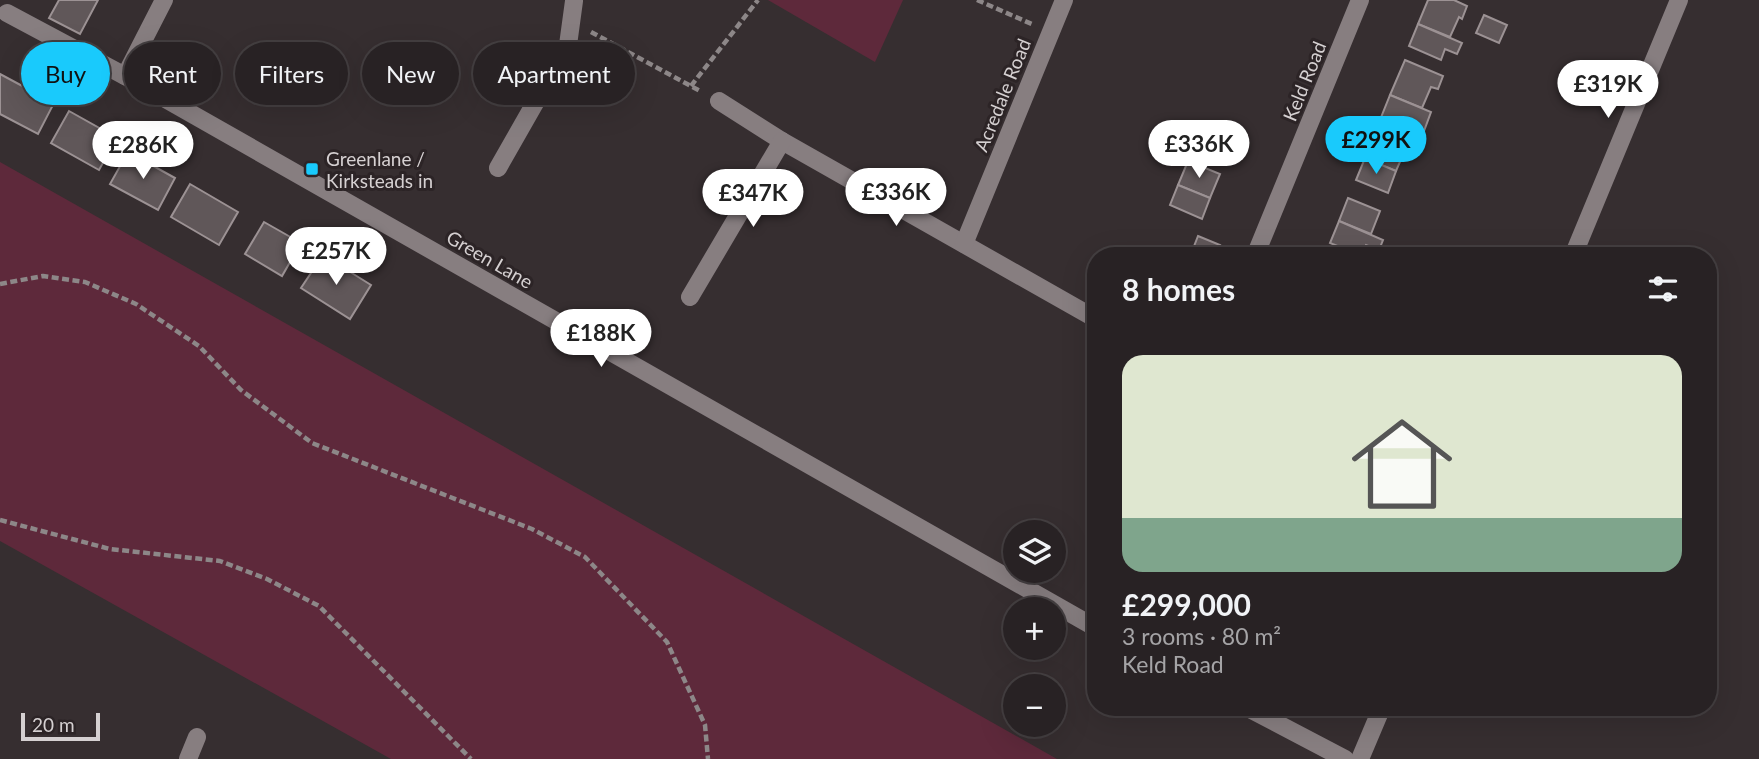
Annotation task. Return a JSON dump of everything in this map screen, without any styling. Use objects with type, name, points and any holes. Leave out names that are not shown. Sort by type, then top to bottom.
[{"type":"street","points":[[142,42],[164,0]]},
{"type":"street","points":[[498,168],[568,45],[573,0]]},
{"type":"street","name":"Acredale Road","points":[[964,244],[1064,0]]},
{"type":"street","name":"Keld Road","points":[[1259,247],[1360,0]]},
{"type":"street","points":[[1577,247],[1679,0]]},
{"type":"street","name":"Green Lane","points":[[8,13],[124,75]]},
{"type":"street","points":[[719,101],[782,141],[1087,314]]},
{"type":"street","name":"Green Lane","points":[[176,105],[1087,623]]},
{"type":"street","points":[[690,297],[782,141]]},
{"type":"street","points":[[1263,716],[1345,759]]},
{"type":"street","points":[[1360,759],[1378,716]]},
{"type":"street","points":[[188,759],[197,737]]},
{"type":"path","points":[[691,86],[758,0]]},
{"type":"path","points":[[977,0],[1051,32]]},
{"type":"path","points":[[572,22],[719,101]]},
{"type":"path","points":[[0,284],[43,276],[85,282],[136,304],[199,346],[241,390],[312,443],[532,529],[585,557],[667,642],[705,725],[708,759]]},
{"type":"path","points":[[0,520],[110,549],[220,561],[267,579],[319,606],[471,759]]},
{"type":"shaded area","points":[[768,0],[903,0],[875,62]]},
{"type":"shaded area","points":[[0,162],[1003,729],[1003,737],[1018,737],[1057,759],[391,759],[0,541]]},
{"type":"building","points":[[59,0],[98,0],[80,34],[49,18]]},
{"type":"building","points":[[1428,0],[1454,0],[1467,6],[1450,37],[1418,24]]},
{"type":"building","points":[[1484,15],[1507,25],[1499,43],[1476,33]]},
{"type":"building","points":[[1418,24],[1462,43],[1457,54],[1445,49],[1441,60],[1409,46]]},
{"type":"building","points":[[1405,60],[1443,76],[1438,89],[1431,87],[1422,108],[1390,95]]},
{"type":"building","points":[[0,74],[21,85],[21,105],[53,105],[38,134],[0,114]]},
{"type":"building","points":[[1390,95],[1431,112],[1424,131],[1414,127],[1409,138],[1378,125]]},
{"type":"building","points":[[69,111],[117,138],[99,170],[51,143]]},
{"type":"building","points":[[1374,135],[1406,148],[1396,171],[1365,158]]},
{"type":"building","points":[[128,152],[175,178],[158,210],[110,184]]},
{"type":"building","points":[[1365,158],[1396,171],[1388,193],[1356,180]]},
{"type":"building","points":[[1188,161],[1220,174],[1210,198],[1178,185]]},
{"type":"building","points":[[190,184],[238,212],[219,245],[171,217]]},
{"type":"building","points":[[1178,185],[1210,198],[1202,219],[1170,205]]},
{"type":"building","points":[[1348,198],[1380,211],[1371,234],[1339,221]]},
{"type":"building","points":[[1339,221],[1383,240],[1380,247],[1340,247],[1330,243]]},
{"type":"building","points":[[264,222],[301,243],[282,276],[245,254]]},
{"type":"building","points":[[1198,236],[1220,245],[1219,247],[1194,247]]},
{"type":"building","points":[[323,255],[371,285],[350,319],[301,288]]},
{"type":"place","name":"Greenlane / Kirksteads in","points":[[312,169]]}]
